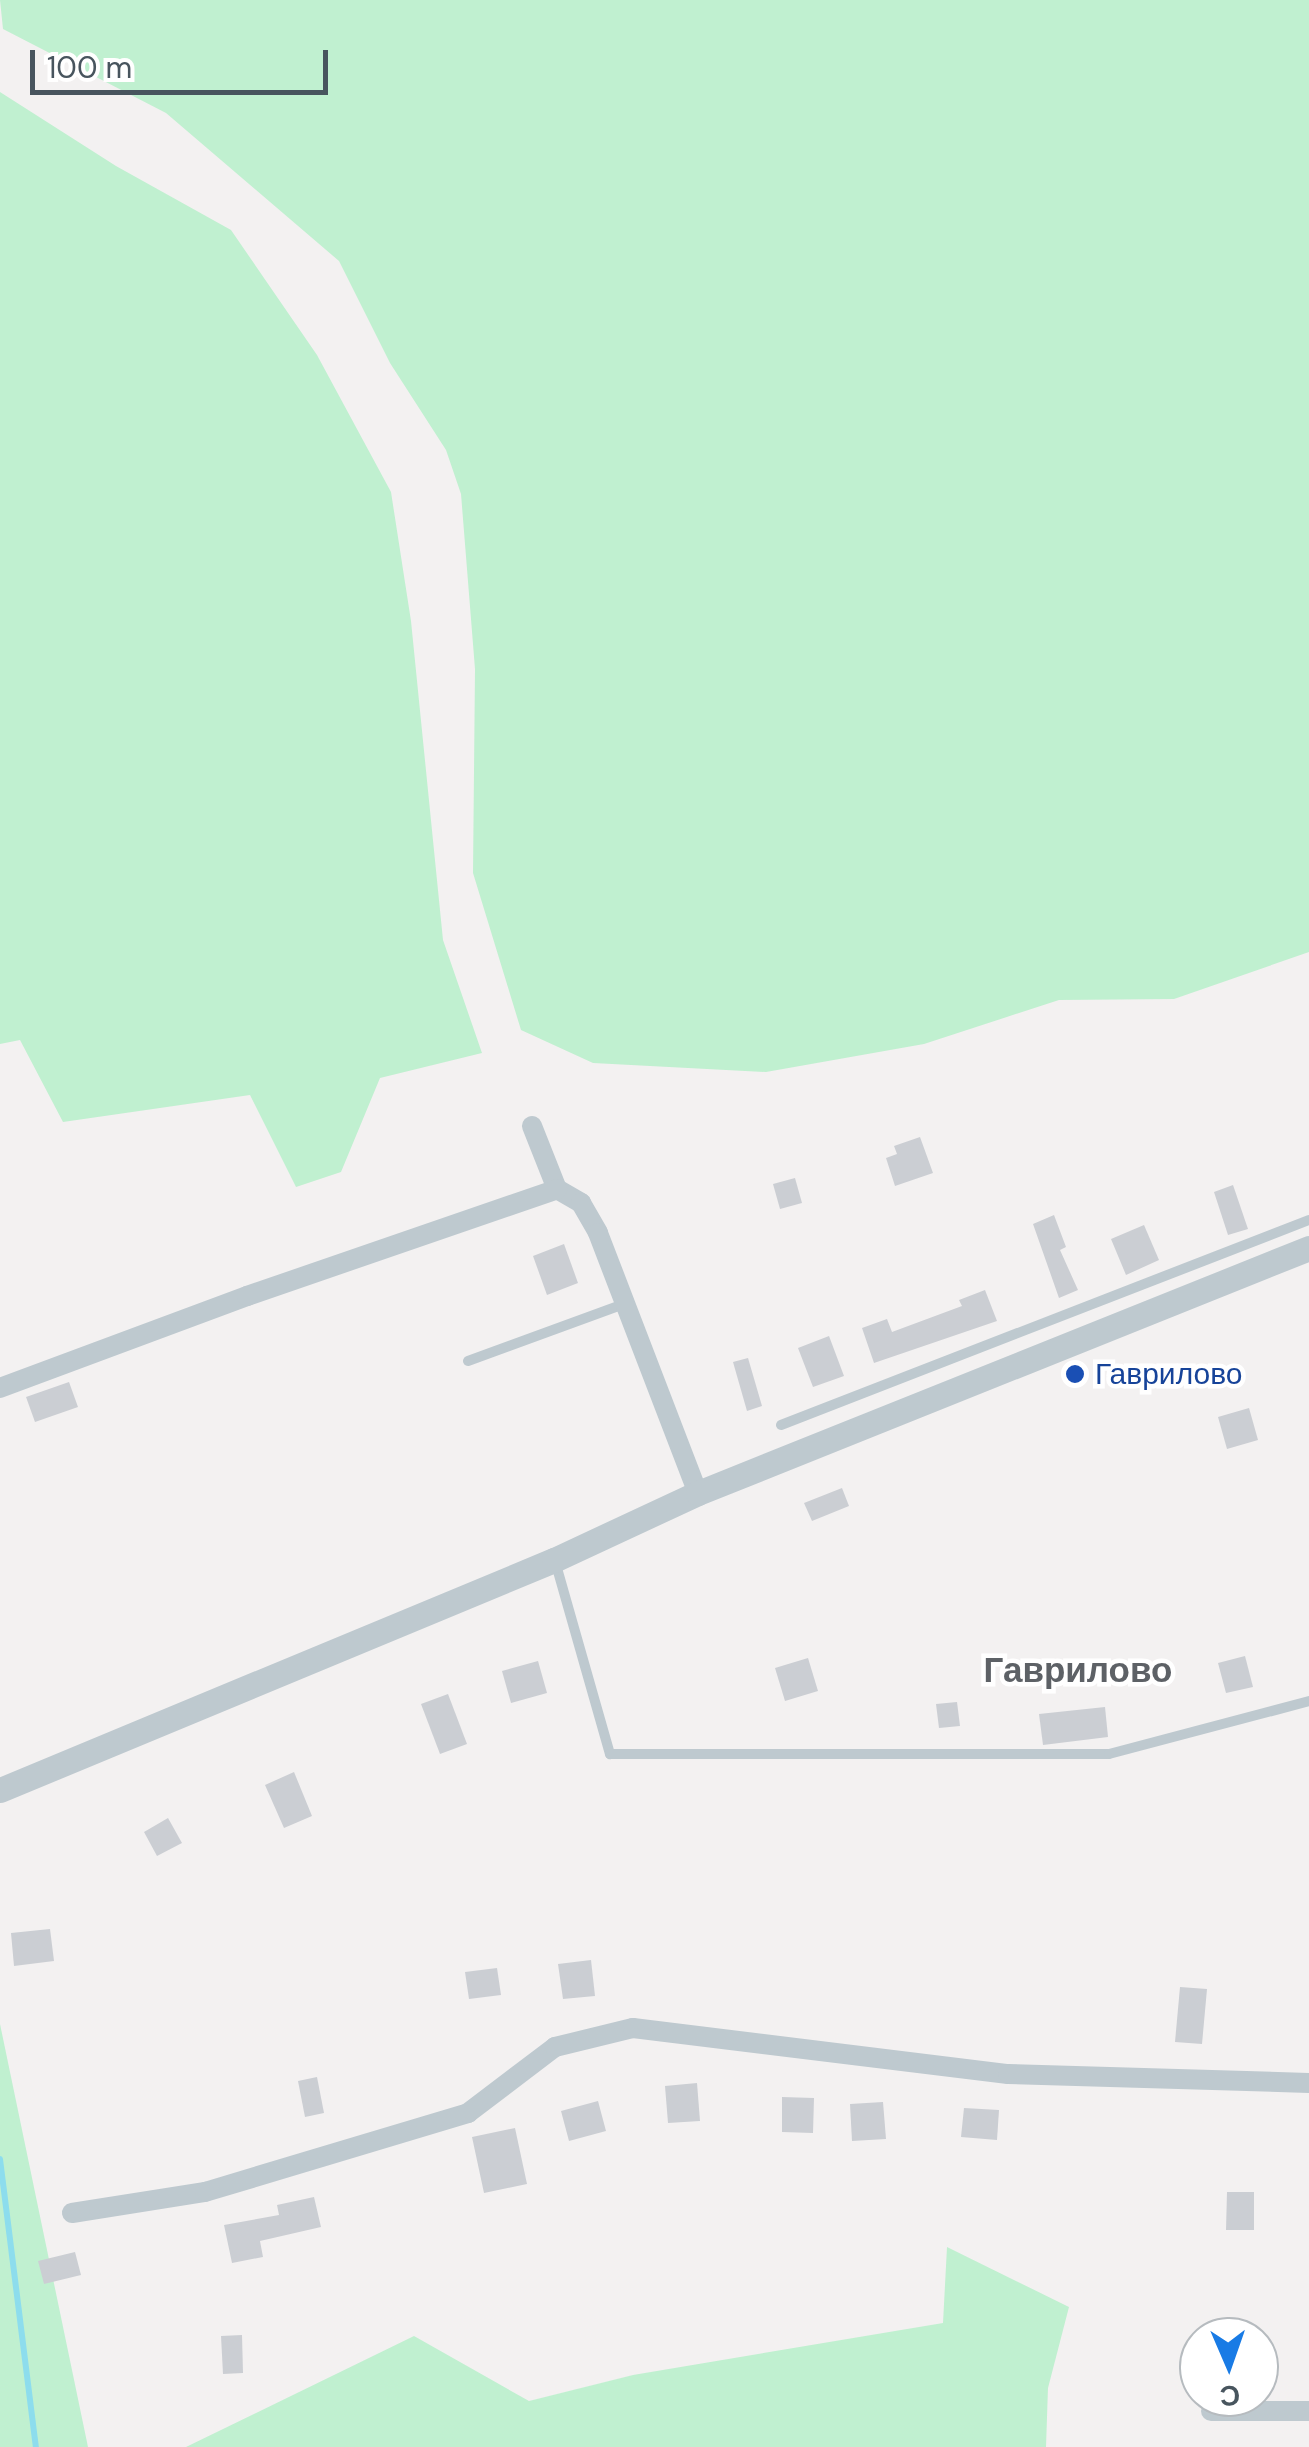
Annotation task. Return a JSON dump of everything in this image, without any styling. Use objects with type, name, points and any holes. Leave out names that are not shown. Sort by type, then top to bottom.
[{"type":"street","points":[[532,1126],[558,1189],[582,1204],[598,1233],[698,1493]]},
{"type":"street","points":[[0,1388],[247,1296],[558,1189]]},
{"type":"street","points":[[0,1790],[554,1560],[698,1493],[1309,1248]]},
{"type":"street","points":[[72,2213],[206,2192],[468,2112],[555,2047],[633,2028],[1008,2074],[1309,2083]]},
{"type":"street","points":[[1279,2411],[1309,2411]]},
{"type":"lane","points":[[780,1425],[1309,1220]]},
{"type":"lane","points":[[468,1361],[624,1304]]},
{"type":"lane","points":[[554,1560],[610,1754],[1109,1754],[1309,1701]]},
{"type":"green space","points":[[0,0],[1309,0],[1309,952],[1174,999],[1059,1000],[924,1044],[766,1072],[593,1063],[521,1030],[473,873],[475,669],[461,494],[446,450],[390,363],[339,261],[166,113],[3,29]]},
{"type":"green space","points":[[0,92],[116,166],[231,230],[317,355],[391,492],[411,621],[443,940],[482,1053],[380,1078],[341,1172],[296,1187],[250,1095],[63,1122],[20,1040],[0,1044]]},
{"type":"green space","points":[[0,2024],[88,2447],[0,2447]]},
{"type":"green space","points":[[947,2247],[1069,2307],[1048,2388],[1046,2447],[186,2447],[414,2336],[529,2401],[633,2375],[943,2323]]},
{"type":"building","points":[[920,1137],[933,1173],[895,1186],[886,1158],[897,1154],[894,1146]]},
{"type":"building","points":[[795,1178],[802,1203],[780,1209],[773,1184]]},
{"type":"building","points":[[1233,1185],[1248,1229],[1228,1235],[1214,1192]]},
{"type":"building","points":[[1054,1215],[1066,1247],[1060,1250],[1078,1290],[1059,1298],[1033,1224]]},
{"type":"building","points":[[1144,1225],[1159,1260],[1126,1275],[1111,1239]]},
{"type":"building","points":[[564,1244],[578,1283],[547,1295],[533,1256]]},
{"type":"building","points":[[985,1290],[997,1321],[874,1363],[862,1328],[887,1319],[892,1332],[962,1306],[959,1300]]},
{"type":"building","points":[[829,1336],[844,1376],[813,1387],[798,1348]]},
{"type":"building","points":[[748,1358],[762,1406],[747,1411],[733,1362]]},
{"type":"building","points":[[69,1382],[78,1407],[35,1422],[26,1397]]},
{"type":"building","points":[[1249,1408],[1258,1440],[1227,1449],[1218,1417]]},
{"type":"building","points":[[842,1488],[849,1506],[812,1521],[804,1503]]},
{"type":"building","points":[[1245,1656],[1253,1687],[1226,1693],[1218,1663]]},
{"type":"building","points":[[808,1658],[818,1691],[785,1701],[775,1668]]},
{"type":"building","points":[[538,1661],[547,1693],[511,1703],[502,1671]]},
{"type":"building","points":[[448,1694],[467,1744],[440,1754],[421,1704]]},
{"type":"building","points":[[957,1702],[960,1726],[939,1728],[936,1704]]},
{"type":"building","points":[[1105,1707],[1108,1737],[1043,1745],[1039,1714]]},
{"type":"building","points":[[294,1772],[312,1816],[284,1828],[265,1785]]},
{"type":"building","points":[[168,1818],[182,1843],[157,1856],[144,1832]]},
{"type":"building","points":[[50,1929],[54,1961],[14,1966],[11,1933]]},
{"type":"building","points":[[591,1960],[595,1996],[563,1999],[558,1964]]},
{"type":"building","points":[[497,1968],[501,1995],[469,1999],[465,1972]]},
{"type":"building","points":[[1180,1987],[1207,1989],[1202,2044],[1175,2042]]},
{"type":"building","points":[[317,2077],[324,2113],[305,2117],[298,2081]]},
{"type":"building","points":[[697,2083],[700,2121],[668,2123],[665,2086]]},
{"type":"building","points":[[782,2097],[814,2098],[813,2133],[782,2132]]},
{"type":"building","points":[[598,2101],[606,2131],[569,2141],[561,2111]]},
{"type":"building","points":[[883,2102],[886,2139],[852,2141],[850,2104]]},
{"type":"building","points":[[964,2108],[999,2110],[997,2140],[961,2137]]},
{"type":"building","points":[[515,2128],[527,2184],[484,2193],[472,2137]]},
{"type":"building","points":[[1227,2192],[1254,2192],[1254,2230],[1226,2230]]},
{"type":"building","points":[[314,2197],[321,2227],[260,2241],[263,2257],[232,2263],[224,2225],[279,2215],[277,2205]]},
{"type":"building","points":[[75,2252],[81,2275],[44,2284],[38,2261]]},
{"type":"building","points":[[242,2335],[243,2373],[223,2374],[221,2336]]},
{"type":"waterway","points":[[0,2159],[36,2447]]},
{"type":"place","name":"Гаврилово","points":[[1075,1374]]},
{"type":"district","name":"Гаврилово","points":[[1078,1670]]}]
